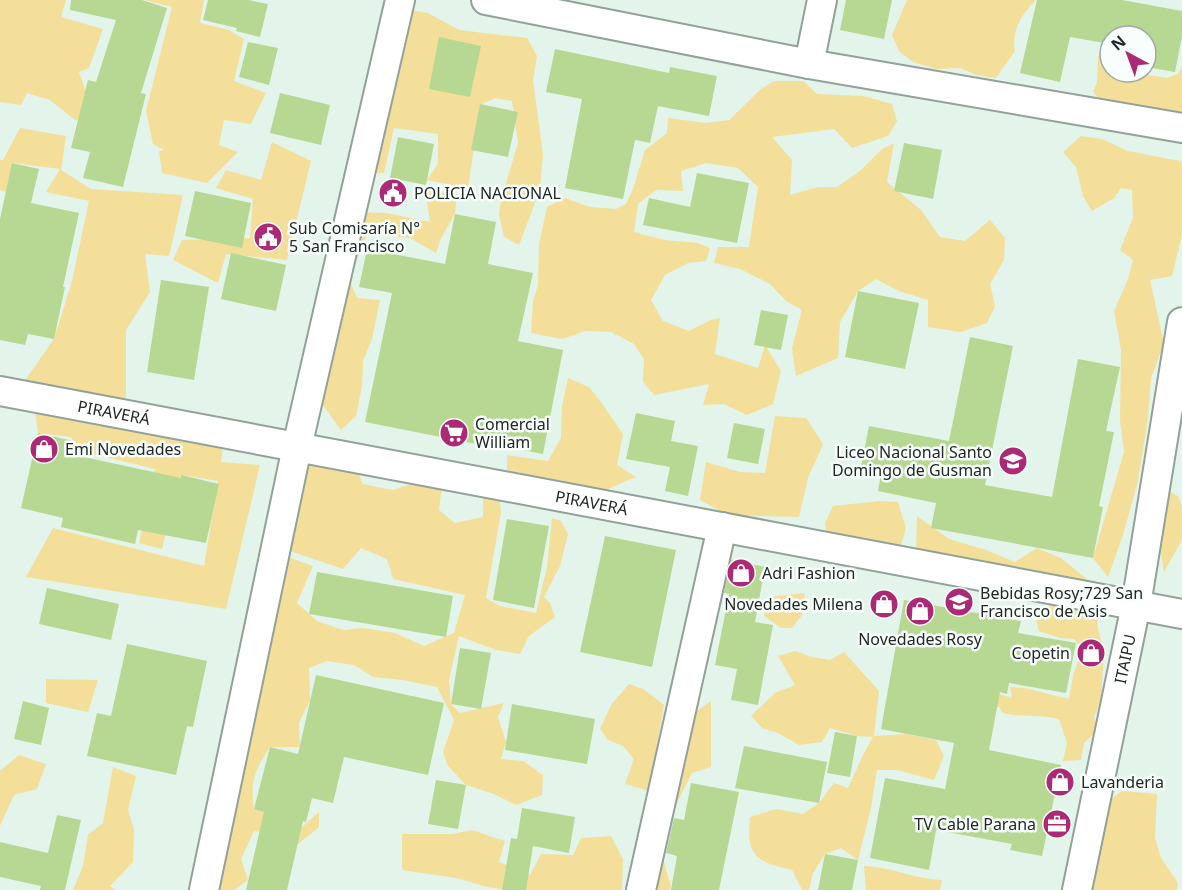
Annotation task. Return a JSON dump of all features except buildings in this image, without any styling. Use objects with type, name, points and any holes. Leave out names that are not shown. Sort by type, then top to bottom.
[{"type":"street","points":[[204,890],[297,447],[400,0]]},
{"type":"street","points":[[486,0],[809,64],[1182,128]]},
{"type":"street","points":[[809,64],[822,0]]},
{"type":"street","name":"ITAIPU","points":[[1077,890],[1136,605],[1182,322]]},
{"type":"street","name":"PIRAVERÁ","points":[[0,391],[1182,614]]},
{"type":"street","points":[[641,890],[722,527]]},
{"type":"shaded area","points":[[0,0],[66,0],[61,17],[103,29],[89,68],[79,72],[90,104],[89,118],[75,120],[50,100],[27,93],[21,105],[0,102]]},
{"type":"shaded area","points":[[145,0],[204,0],[200,23],[229,30],[244,39],[234,81],[266,93],[251,124],[224,120],[219,145],[238,152],[207,183],[162,173],[159,151],[164,150],[153,144],[146,111],[172,7]]},
{"type":"shaded area","points":[[907,0],[1036,0],[1019,23],[1014,43],[1015,51],[996,78],[976,75],[960,68],[936,69],[913,62],[899,51],[892,35]]},
{"type":"shaded area","points":[[393,7],[428,13],[459,30],[527,38],[537,56],[533,80],[543,154],[540,190],[519,245],[504,237],[499,214],[518,143],[512,101],[495,98],[480,105],[468,188],[427,180],[438,164],[438,134],[394,128],[384,173],[357,174]]},
{"type":"shaded area","points":[[1098,56],[1098,84],[1158,84],[1158,77],[1167,78],[1178,74],[1182,67],[1182,122],[1099,99],[1093,92],[1097,82]]},
{"type":"shaded area","points":[[774,81],[803,81],[817,94],[863,96],[892,104],[897,121],[888,136],[852,148],[834,129],[772,137],[792,160],[790,195],[818,187],[837,187],[860,171],[882,149],[894,143],[887,182],[921,210],[940,237],[965,241],[990,220],[1005,238],[1004,260],[990,284],[995,306],[987,323],[961,332],[928,327],[928,300],[899,291],[876,279],[858,291],[840,322],[838,358],[796,376],[792,348],[802,310],[786,301],[770,284],[740,269],[714,263],[718,247],[749,247],[758,187],[738,168],[706,163],[681,171],[683,191],[656,190],[638,204],[634,232],[664,240],[698,243],[710,248],[706,261],[688,263],[665,275],[651,300],[663,321],[689,331],[720,318],[715,354],[758,368],[765,345],[781,371],[773,404],[747,415],[724,404],[703,405],[709,384],[654,395],[643,382],[644,359],[634,344],[611,332],[585,331],[562,339],[531,333],[533,302],[538,284],[539,244],[547,207],[565,198],[590,207],[616,209],[626,204],[645,150],[667,133],[668,118],[706,123],[729,120],[761,89]]},
{"type":"shaded area","points":[[20,128],[66,136],[61,170],[91,189],[183,195],[169,256],[145,254],[150,292],[126,330],[126,408],[21,386],[54,339],[72,281],[89,201],[46,192],[60,169],[13,163],[6,192],[0,190],[0,160],[3,160]]},
{"type":"shaded area","points":[[1081,136],[1102,139],[1128,151],[1182,163],[1182,234],[1172,276],[1150,280],[1164,343],[1151,378],[1148,418],[1138,481],[1108,577],[1093,558],[1124,452],[1120,420],[1121,350],[1114,311],[1128,279],[1133,260],[1120,250],[1133,218],[1132,190],[1121,188],[1114,198],[1092,211],[1083,196],[1076,167],[1063,152]]},
{"type":"shaded area","points":[[272,142],[311,161],[287,260],[226,254],[218,283],[173,260],[182,240],[250,238],[253,199],[216,188],[226,170],[261,180]]},
{"type":"shaded area","points":[[425,190],[457,194],[455,214],[441,238],[436,253],[410,238],[367,234],[349,280],[357,298],[380,300],[372,339],[363,361],[362,386],[356,416],[341,430],[323,405],[319,372],[348,212],[387,213],[430,222]]},
{"type":"shaded area","points":[[568,378],[589,387],[623,434],[617,465],[636,477],[603,491],[507,470],[507,455],[548,461],[561,438],[562,406]]},
{"type":"shaded area","points":[[35,410],[224,437],[221,462],[260,465],[226,609],[26,577],[53,528],[204,566],[218,481],[181,475],[162,549],[139,543],[155,469],[80,451],[71,437],[38,433]]},
{"type":"shaded area","points":[[775,416],[806,418],[823,444],[808,478],[799,517],[728,515],[700,500],[706,462],[740,472],[765,473]]},
{"type":"shaded area","points":[[323,458],[356,469],[363,484],[393,490],[411,484],[442,484],[439,510],[455,523],[483,517],[483,493],[499,492],[501,513],[486,598],[500,606],[536,613],[547,567],[552,518],[561,521],[568,534],[560,566],[544,597],[550,603],[555,617],[529,636],[520,654],[496,650],[459,636],[449,680],[451,704],[460,713],[504,703],[498,717],[506,742],[501,759],[523,761],[543,775],[542,795],[516,805],[494,794],[466,785],[448,766],[443,752],[454,720],[437,687],[373,677],[354,665],[327,661],[309,668],[310,700],[299,723],[300,747],[270,747],[260,763],[253,783],[254,809],[277,815],[302,827],[319,812],[319,827],[297,845],[278,834],[254,831],[241,859],[248,880],[234,890],[205,890],[282,555],[313,566],[297,603],[317,621],[343,630],[363,628],[395,633],[424,646],[454,633],[465,595],[393,579],[387,559],[361,548],[343,569],[287,550],[305,466]]},
{"type":"shaded area","points":[[1162,488],[1178,496],[1182,507],[1182,540],[1164,572],[1153,505]]},
{"type":"shaded area","points":[[880,501],[898,502],[906,528],[900,549],[883,543],[828,546],[825,523],[833,506]]},
{"type":"shaded area","points":[[917,516],[949,539],[1015,562],[1037,548],[1061,558],[1094,585],[916,551]]},
{"type":"shaded area","points":[[805,593],[802,615],[792,628],[781,628],[764,616],[768,597]]},
{"type":"shaded area","points":[[1046,606],[1086,607],[1097,615],[1104,651],[1101,699],[1094,718],[1098,730],[1084,743],[1081,760],[1063,761],[1067,743],[1059,719],[1003,713],[999,707],[989,707],[999,694],[1012,698],[1010,687],[1025,688],[1069,699],[1073,676],[1082,649],[1074,639],[1060,638],[1039,631],[1035,616]]},
{"type":"shaded area","points":[[795,651],[830,660],[844,652],[879,691],[874,736],[905,734],[936,740],[944,756],[934,780],[897,770],[877,770],[871,808],[858,860],[841,848],[825,854],[813,873],[809,890],[802,890],[792,870],[769,864],[756,855],[750,840],[750,817],[776,809],[803,814],[819,803],[834,783],[848,788],[873,737],[857,736],[830,728],[822,742],[799,745],[778,733],[762,728],[751,716],[775,693],[795,685],[778,656]]},
{"type":"shaded area","points":[[46,679],[98,680],[88,712],[46,703]]},
{"type":"shaded area","points":[[629,684],[643,689],[664,705],[649,791],[625,784],[634,759],[623,746],[608,740],[600,729],[611,705]]},
{"type":"shaded area","points":[[711,701],[711,767],[692,773],[663,839],[662,852],[670,890],[646,890],[694,713]]},
{"type":"shaded area","points":[[19,755],[46,764],[37,789],[14,795],[0,826],[0,771]]},
{"type":"shaded area","points":[[113,767],[136,776],[128,810],[134,829],[133,862],[110,886],[116,890],[73,890],[83,866],[88,835],[103,823]]},
{"type":"shaded area","points":[[1122,791],[1157,794],[1155,838],[1161,858],[1178,883],[1177,890],[1088,890],[1099,864],[1100,807]]},
{"type":"shaded area","points":[[472,830],[505,841],[499,862],[530,875],[541,854],[573,855],[581,838],[611,836],[623,859],[622,890],[507,890],[456,878],[402,870],[402,834],[453,834]]},
{"type":"shaded area","points":[[864,866],[942,880],[940,890],[866,890]]},
{"type":"place","name":"POLICIA NACIONAL","points":[[393,193]]},
{"type":"place","name":"Sub Comisaría N° 5 San Francisco","points":[[268,237]]},
{"type":"place","name":"Comercial William","points":[[454,433]]},
{"type":"place","name":"Emi Novedades","points":[[44,449]]},
{"type":"place","name":"Liceo Nacional Santo Domingo de Gusman","points":[[1013,461]]},
{"type":"place","name":"Adri Fashion","points":[[741,573]]},
{"type":"place","name":"Bebidas Rosy;729 San Francisco de Asis","points":[[959,602]]},
{"type":"place","name":"Novedades Milena","points":[[884,604]]},
{"type":"place","name":"Novedades Rosy","points":[[920,611]]},
{"type":"place","name":"Copetin","points":[[1091,653]]},
{"type":"place","name":"Lavanderia","points":[[1060,782]]},
{"type":"place","name":"TV Cable Parana","points":[[1057,824]]}]
